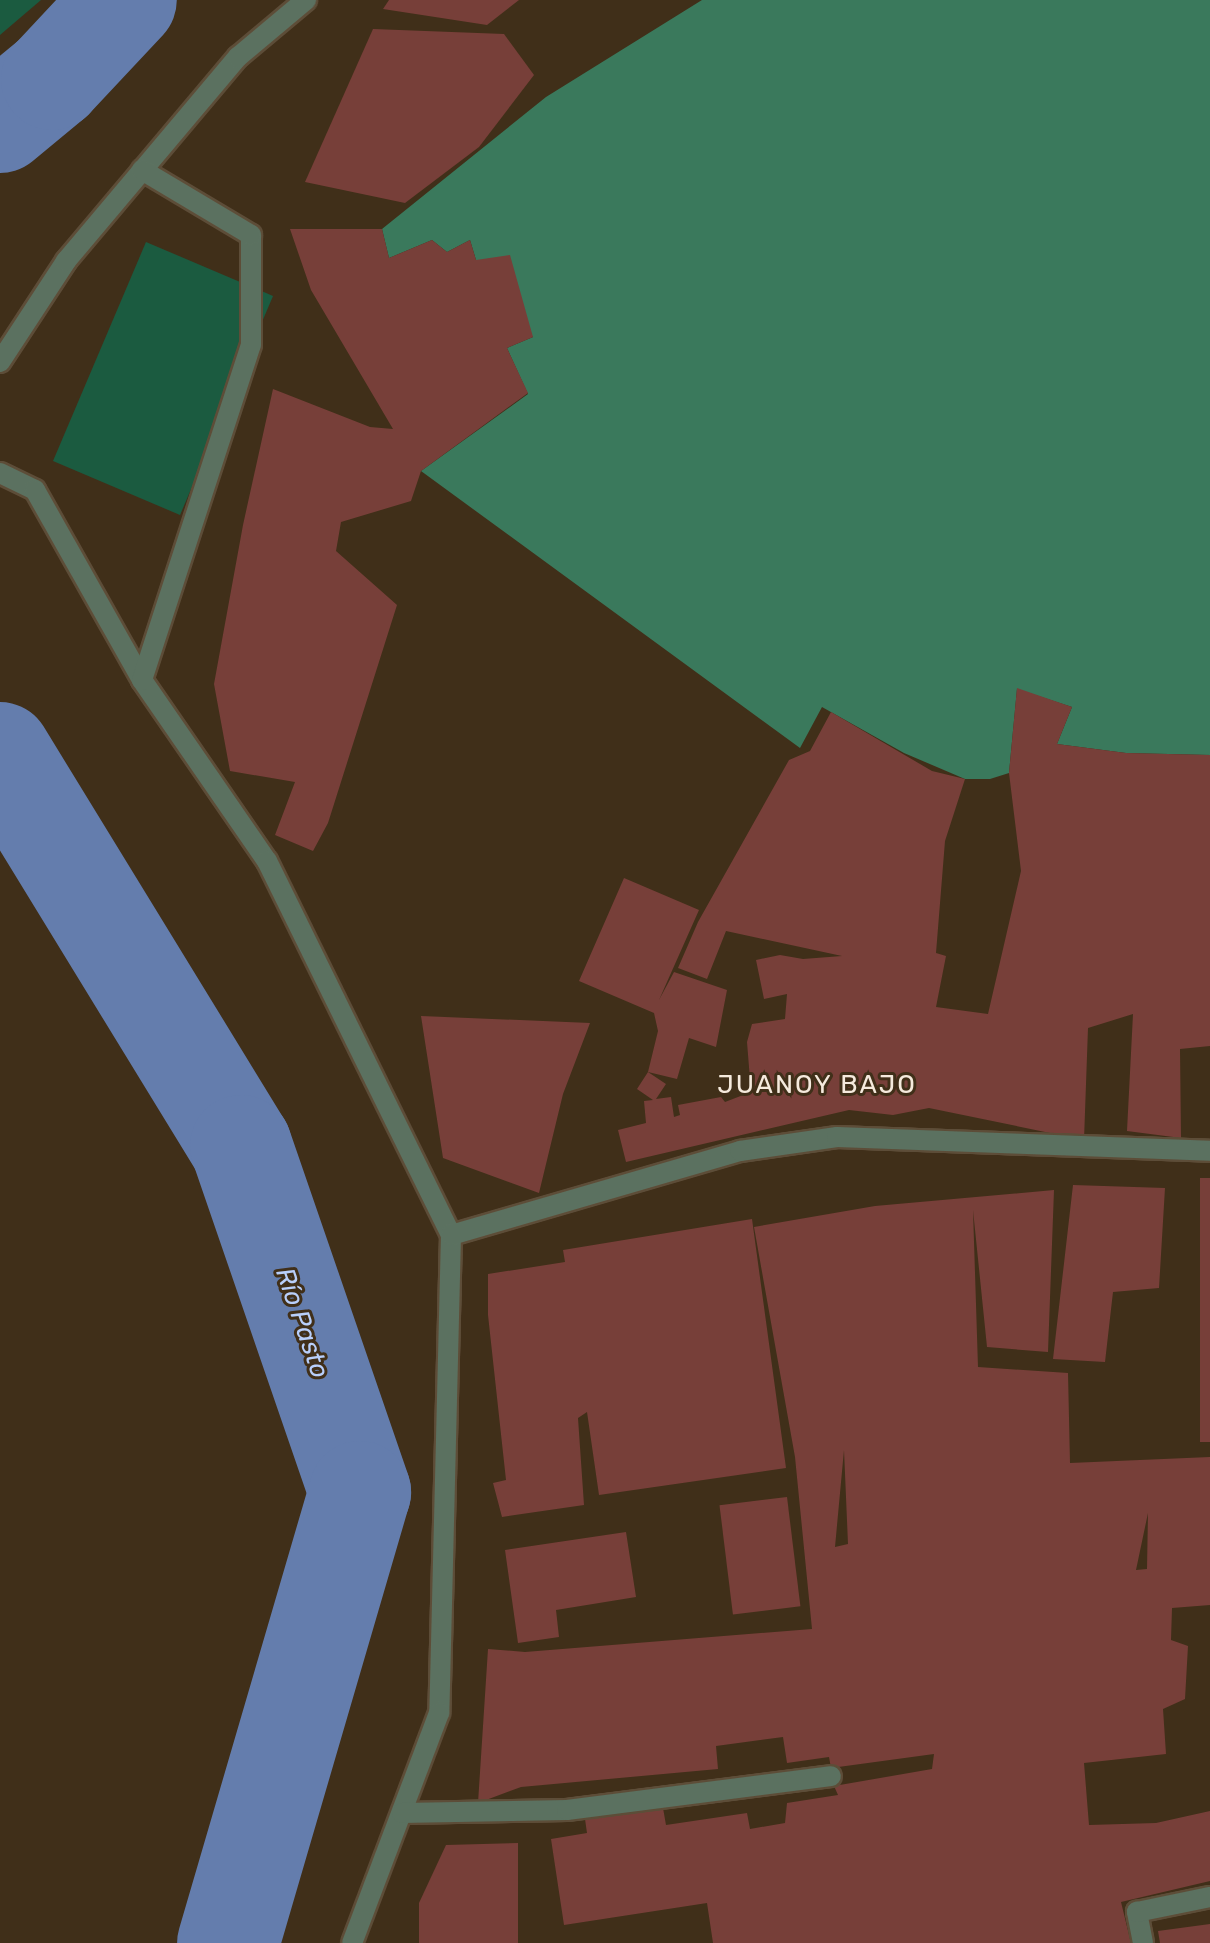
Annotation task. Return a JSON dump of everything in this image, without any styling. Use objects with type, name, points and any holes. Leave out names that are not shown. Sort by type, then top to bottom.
[{"type":"street","points":[[0,362],[66,261],[142,170],[238,57],[306,0]]},
{"type":"street","points":[[142,170],[251,235],[251,345],[142,680]]},
{"type":"street","points":[[0,473],[35,490],[142,680],[267,861],[451,1235],[439,1713],[352,1943]]},
{"type":"street","points":[[451,1235],[740,1151],[837,1137],[1210,1151]]},
{"type":"street","points":[[402,1813],[567,1810],[831,1776]]},
{"type":"street","points":[[1143,1943],[1137,1912],[1210,1897]]},
{"type":"green space","points":[[0,0],[41,0],[0,35]]},
{"type":"green space","points":[[702,0],[1210,0],[1210,755],[1126,753],[1057,744],[1072,707],[1017,689],[1009,773],[990,779],[965,779],[904,753],[822,707],[800,748],[421,471],[528,394],[507,348],[533,337],[476,260],[470,240],[447,252],[432,240],[389,258],[382,229],[546,97]]},
{"type":"green space","points":[[146,242],[273,296],[180,515],[53,461]]},
{"type":"building","points":[[389,0],[519,0],[487,25],[383,9]]},
{"type":"building","points":[[373,29],[504,34],[534,75],[479,147],[405,203],[305,182]]},
{"type":"building","points":[[290,229],[382,229],[389,258],[432,240],[447,252],[470,240],[476,260],[510,255],[533,337],[507,348],[528,393],[421,471],[411,501],[341,522],[336,551],[397,605],[328,823],[313,851],[275,835],[295,782],[230,771],[214,684],[243,525],[273,389],[370,427],[393,429],[311,290]]},
{"type":"building","points":[[1017,688],[1072,707],[1057,744],[1126,753],[1210,755],[1210,1046],[1180,1049],[1181,1138],[1127,1131],[1133,1014],[1088,1028],[1084,1140],[929,1108],[893,1115],[849,1110],[626,1162],[618,1130],[646,1123],[644,1101],[653,1100],[637,1089],[648,1072],[666,1084],[656,1099],[671,1097],[674,1117],[680,1115],[678,1105],[721,1097],[725,1102],[751,1092],[747,1042],[752,1024],[785,1019],[787,994],[764,999],[756,960],[780,955],[803,959],[842,956],[726,931],[707,979],[678,968],[698,922],[789,760],[810,751],[831,712],[932,771],[965,779],[945,841],[936,953],[946,956],[936,1007],[988,1014],[1021,871],[1009,773]]},
{"type":"building","points":[[624,878],[699,910],[659,1000],[674,972],[727,990],[716,1047],[689,1038],[677,1079],[648,1072],[658,1031],[654,1013],[579,981]]},
{"type":"building","points":[[421,1016],[590,1023],[563,1094],[539,1193],[443,1158]]},
{"type":"building","points":[[1200,1178],[1210,1178],[1210,1442],[1200,1442]]},
{"type":"building","points":[[1073,1185],[1165,1188],[1159,1288],[1113,1292],[1105,1362],[1053,1359]]},
{"type":"building","points":[[1054,1190],[1048,1352],[987,1347],[973,1210],[978,1367],[1068,1373],[1070,1463],[1210,1457],[1210,1605],[1172,1608],[1171,1640],[1188,1646],[1185,1699],[1163,1709],[1166,1754],[1084,1763],[1089,1825],[1156,1823],[1210,1811],[1210,1881],[1121,1902],[1131,1943],[713,1943],[707,1903],[564,1925],[551,1839],[587,1833],[585,1819],[663,1808],[666,1825],[747,1813],[750,1829],[785,1823],[787,1803],[838,1795],[834,1786],[932,1769],[934,1754],[831,1768],[829,1757],[787,1763],[783,1737],[716,1746],[718,1769],[521,1787],[478,1803],[488,1649],[525,1652],[812,1629],[795,1457],[754,1227],[875,1206]],"holes":[[[844,1450],[848,1544],[835,1547]],[[1148,1513],[1147,1569],[1136,1570]]]},
{"type":"building","points":[[752,1219],[786,1468],[599,1495],[587,1412],[578,1418],[584,1505],[502,1517],[493,1483],[506,1480],[488,1315],[488,1274],[565,1262],[563,1250]]},
{"type":"building","points":[[787,1497],[800,1606],[733,1614],[720,1505]]},
{"type":"building","points":[[626,1532],[636,1597],[556,1610],[559,1637],[518,1643],[505,1550]]},
{"type":"building","points":[[518,1843],[518,1943],[419,1943],[419,1903],[446,1845]]},
{"type":"building","points":[[1210,1924],[1210,1943],[1160,1943],[1158,1931]]},
{"type":"waterway","name":"Río Pasto","points":[[0,122],[52,79],[126,0]]},
{"type":"waterway","name":"Río Pasto","points":[[0,753],[241,1146],[360,1492],[228,1943]]},
{"type":"district","name":"JUANOY BAJO","points":[[817,1085]]}]
